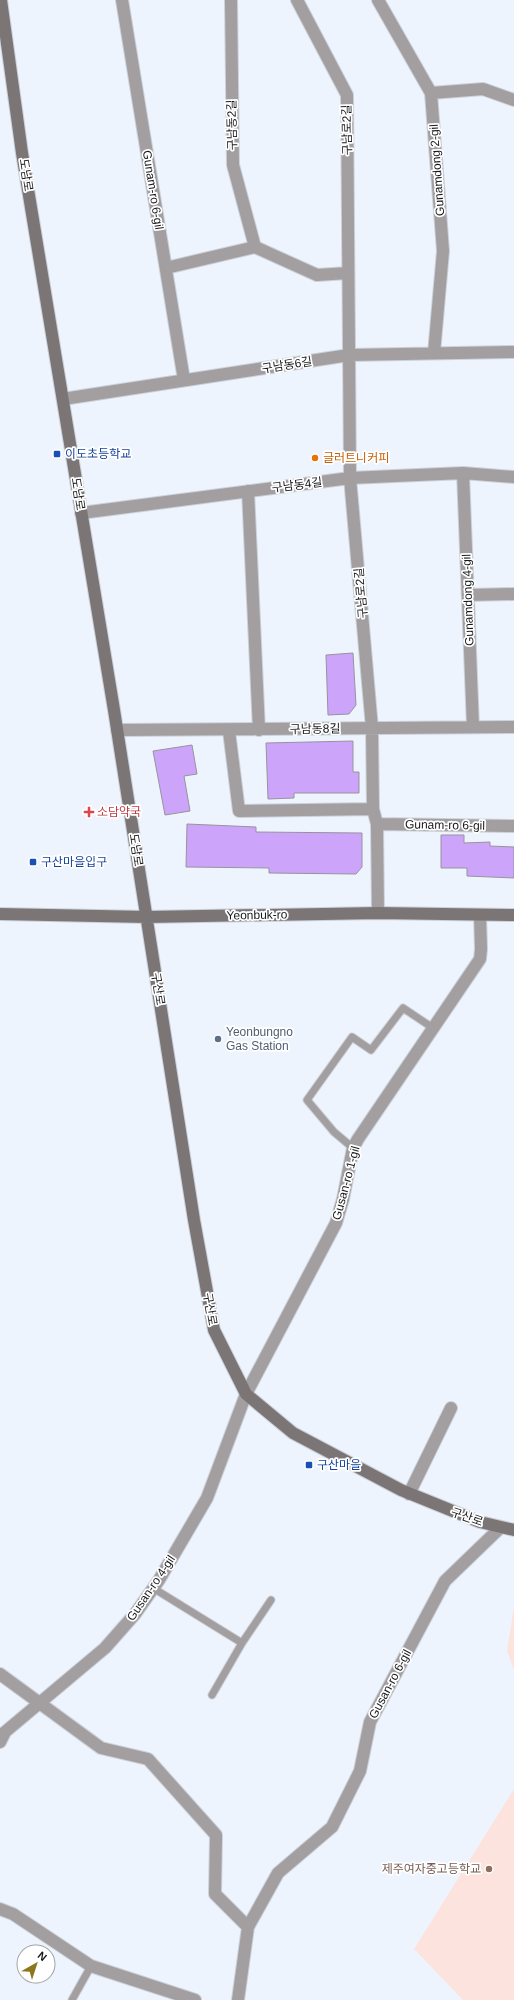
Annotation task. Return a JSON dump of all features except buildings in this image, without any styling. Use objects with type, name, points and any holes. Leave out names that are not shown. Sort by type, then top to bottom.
[{"type":"main road","name":"도남로","points":[[2,0],[22,153],[147,917]]},
{"type":"main road","name":"Yeonbuk-ro","points":[[0,914],[147,917],[378,913],[514,915]]},
{"type":"main road","name":"구산로","points":[[147,917],[193,1212],[214,1330],[246,1394],[294,1433],[409,1494],[448,1510],[500,1528],[514,1530]]},
{"type":"street","name":"Gunam-ro 6-gil","points":[[122,0],[184,380]]},
{"type":"street","name":"구남동2길","points":[[231,0],[233,165],[255,247]]},
{"type":"street","name":"구남로2길","points":[[297,0],[347,95],[350,478],[372,728],[373,809],[377,824],[378,913]]},
{"type":"street","name":"Gunamdong 2-gil","points":[[378,0],[431,93],[443,251],[434,353]]},
{"type":"street","points":[[431,93],[483,89],[514,100]]},
{"type":"street","points":[[166,268],[255,247],[317,275],[348,273]]},
{"type":"street","name":"구남동6길","points":[[63,399],[349,355],[514,352]]},
{"type":"street","name":"구남동4길","points":[[81,513],[350,478],[463,473],[514,477]]},
{"type":"street","name":"Gunamdong 4-gil","points":[[463,473],[474,727]]},
{"type":"street","points":[[248,491],[259,730]]},
{"type":"street","points":[[468,595],[514,594]]},
{"type":"street","name":"구남동8길","points":[[117,730],[229,731],[514,727]]},
{"type":"street","points":[[229,731],[239,811],[373,809]]},
{"type":"street","name":"Gunam-ro 6-gil","points":[[377,824],[514,826]]},
{"type":"street","name":"Gusan-ro 1-gil","points":[[246,1394],[336,1223],[343,1199],[353,1148],[480,959],[480,915]]},
{"type":"street","name":"Gusan-ro 4-gil","points":[[0,1742],[5,1732],[105,1648],[135,1614],[153,1588],[207,1498],[246,1394]]},
{"type":"street","points":[[409,1494],[451,1408]]},
{"type":"street","name":"Gusan-ro 6-gil","points":[[238,2000],[248,1927],[278,1873],[332,1827],[360,1771],[370,1722],[445,1581],[500,1528]]},
{"type":"street","points":[[0,1674],[101,1748],[148,1759],[216,1836],[215,1894],[248,1927]]},
{"type":"street","points":[[0,1909],[13,1914],[91,1966],[196,2000]]},
{"type":"lane","points":[[353,1148],[334,1132],[307,1100],[352,1037],[371,1050],[403,1008],[433,1028]]},
{"type":"lane","points":[[153,1588],[242,1644]]},
{"type":"lane","points":[[212,1695],[242,1644],[271,1600]]},
{"type":"lane","points":[[72,2000],[91,1966]]},
{"type":"shaded area","points":[[514,1607],[514,1670],[507,1651]]},
{"type":"shaded area","name":"제주여자중고등학교","points":[[514,1789],[514,2000],[463,2000],[414,1949]]},
{"type":"place","name":"이도초등학교","points":[[57,454]]},
{"type":"place","name":"글러트니커피","points":[[315,458]]},
{"type":"place","name":"소담약국","points":[[89,812]]},
{"type":"place","name":"구산마을입구","points":[[33,862]]},
{"type":"place","name":"Yeonbungno Gas Station","points":[[218,1039]]},
{"type":"place","name":"구산마을","points":[[309,1465]]},
{"type":"place","name":"제주여자중고등학교","points":[[489,1869]]}]
